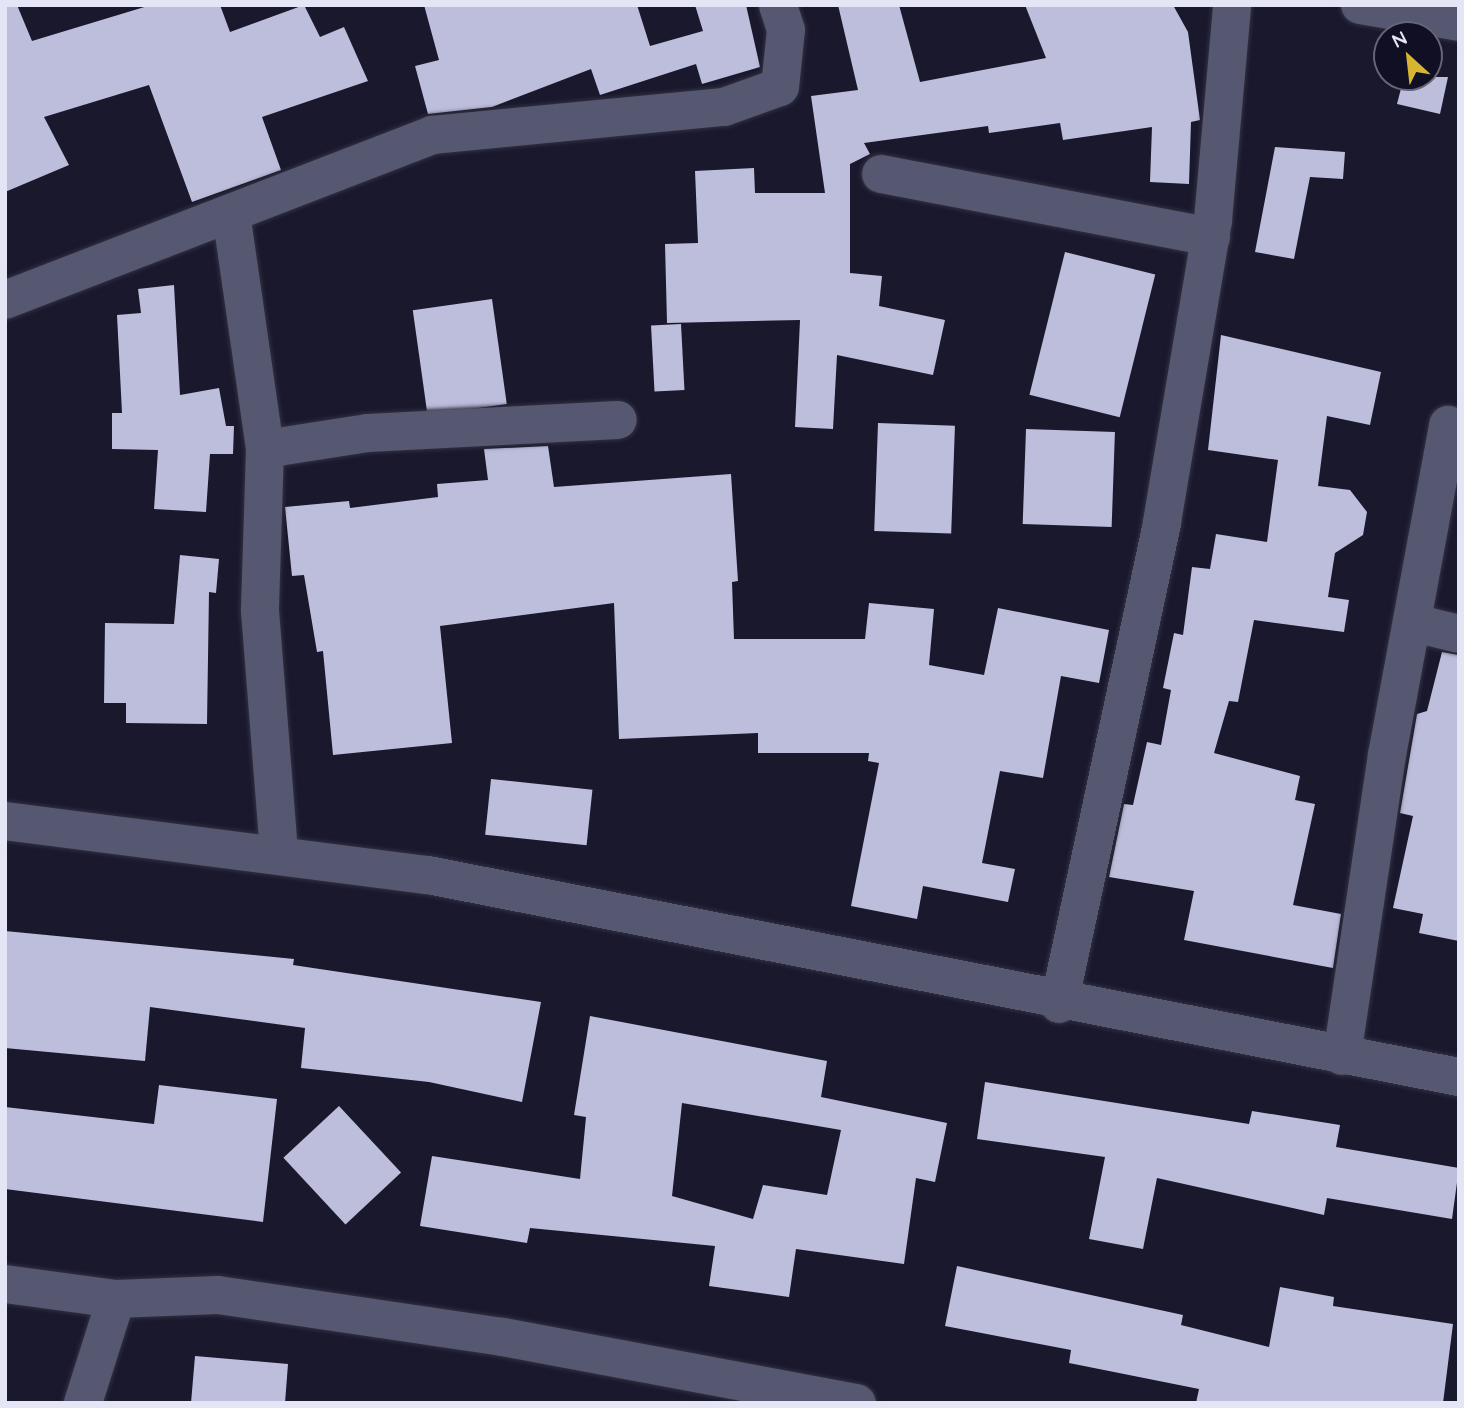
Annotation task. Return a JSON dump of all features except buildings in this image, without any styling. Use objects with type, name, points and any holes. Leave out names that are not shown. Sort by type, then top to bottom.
[{"type":"street","points":[[5,300],[432,135],[724,107],[780,87],[786,30],[778,5]]},
{"type":"street","points":[[1059,1003],[1161,522],[1211,237],[1232,5]]},
{"type":"street","points":[[1360,5],[1459,22]]},
{"type":"street","points":[[881,174],[1211,237]]},
{"type":"street","points":[[231,213],[265,449],[260,611],[279,855]]},
{"type":"street","points":[[265,449],[368,433],[618,420]]},
{"type":"street","points":[[1342,1056],[1387,755],[1414,623],[1448,425]]},
{"type":"street","points":[[1414,623],[1459,634]]},
{"type":"street","points":[[5,821],[428,875],[1059,1003],[1459,1077]]},
{"type":"street","points":[[5,1283],[116,1299],[218,1295],[503,1337],[857,1403]]},
{"type":"street","points":[[83,1403],[116,1299]]}]
